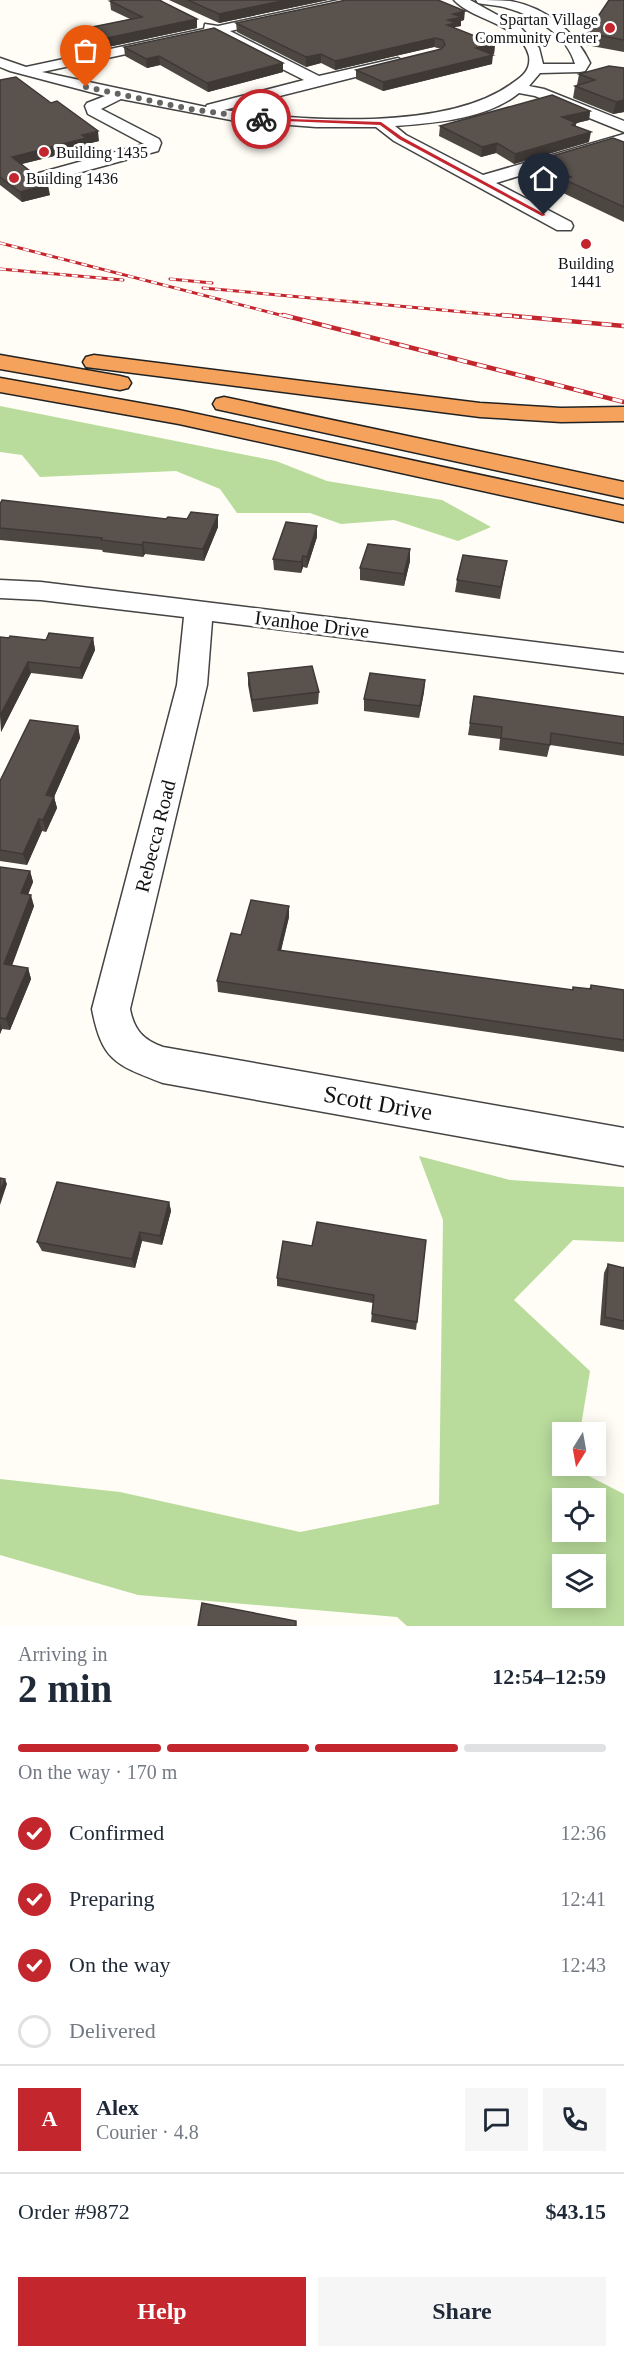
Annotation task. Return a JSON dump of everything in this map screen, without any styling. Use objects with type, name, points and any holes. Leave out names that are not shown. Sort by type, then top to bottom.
[{"type":"highway","points":[[0,351],[445,407],[520,414],[624,414]]},
{"type":"highway","points":[[0,362],[195,398],[624,489]]},
{"type":"highway","points":[[0,385],[179,417],[624,514]]},
{"type":"street","points":[[0,75],[357,0]]},
{"type":"street","points":[[472,1],[510,3],[549,23],[569,39],[579,51],[586,69],[536,69]]},
{"type":"street","points":[[0,62],[23,71],[119,94],[206,111],[273,120],[381,123],[432,117],[492,101],[517,88],[536,69],[537,58],[528,41],[472,1]]},
{"type":"street","points":[[197,20],[316,80]]},
{"type":"street","points":[[206,111],[220,105],[316,80],[412,58]]},
{"type":"street","points":[[517,88],[539,92],[624,127]]},
{"type":"street","points":[[45,177],[152,147],[153,143],[146,138],[94,111],[93,106],[119,94]]},
{"type":"street","points":[[381,123],[400,138],[564,226]]},
{"type":"street","points":[[483,181],[624,139]]},
{"type":"street","name":"Ivanhoe Drive","points":[[0,590],[41,591],[624,663]]},
{"type":"street","name":"Rebecca Road","points":[[134,1054],[116,1033],[111,1009],[192,685],[199,610]]},
{"type":"street","name":"Scott Drive","points":[[134,1054],[163,1065],[624,1147]]},
{"type":"green space","points":[[0,406],[276,461],[327,481],[442,500],[491,527],[458,541],[394,520],[341,524],[310,513],[237,513],[220,489],[176,471],[40,477],[22,455],[0,452]]},
{"type":"green space","points":[[419,1156],[510,1180],[624,1187],[624,1242],[573,1240],[514,1300],[590,1371],[582,1422],[552,1422],[552,1476],[589,1476],[624,1494],[624,1626],[407,1626],[397,1617],[138,1595],[0,1555],[0,1479],[120,1492],[300,1532],[439,1504],[443,1220]]},
{"type":"building","points":[[159,0],[197,19],[107,38],[87,28],[142,17],[110,1]]},
{"type":"building","points":[[188,0],[286,0],[219,14]]},
{"type":"building","points":[[346,0],[438,0],[465,11],[453,14],[462,17],[448,20],[456,23],[447,25],[495,44],[476,48],[493,55],[383,82],[356,70],[441,49],[445,45],[443,40],[435,38],[335,61],[321,54],[306,57],[236,23]]},
{"type":"building","points":[[609,0],[624,0],[624,40],[587,33]]},
{"type":"building","points":[[214,28],[283,63],[207,83],[159,56],[146,59],[124,47]]},
{"type":"building","points":[[609,66],[624,68],[624,100],[616,102],[575,86],[595,80],[579,74]]},
{"type":"building","points":[[16,77],[51,103],[57,101],[98,131],[82,135],[86,138],[12,157],[48,185],[20,192],[0,177],[0,80]]},
{"type":"building","points":[[552,95],[590,111],[562,117],[576,123],[572,125],[591,132],[515,154],[497,143],[482,147],[440,126]]},
{"type":"building","points":[[613,138],[624,142],[624,207],[563,179],[571,177],[535,161]]},
{"type":"building","points":[[2,500],[166,519],[168,517],[187,519],[191,512],[218,515],[203,549],[143,542],[142,545],[101,540],[102,538],[0,528]]},
{"type":"building","points":[[286,522],[317,526],[307,557],[303,556],[301,562],[273,559]]},
{"type":"building","points":[[368,544],[410,549],[404,574],[360,568]]},
{"type":"building","points":[[463,555],[507,561],[501,587],[457,580]]},
{"type":"building","points":[[49,633],[93,638],[80,668],[28,662],[0,716],[0,637],[46,640]]},
{"type":"building","points":[[312,666],[319,692],[252,700],[248,673]]},
{"type":"building","points":[[370,673],[425,680],[420,706],[364,699]]},
{"type":"building","points":[[474,696],[624,717],[624,744],[551,733],[550,745],[501,738],[502,727],[470,723]]},
{"type":"building","points":[[30,720],[78,726],[46,795],[54,797],[43,820],[39,819],[23,854],[0,850],[0,781]]},
{"type":"building","points":[[0,867],[30,871],[21,893],[31,895],[4,964],[28,968],[6,1019],[0,1018]]},
{"type":"building","points":[[251,900],[289,906],[278,950],[573,990],[573,987],[591,989],[591,985],[624,990],[624,1040],[217,981],[231,933],[241,935]]},
{"type":"building","points":[[0,1178],[5,1179],[0,1193]]},
{"type":"building","points":[[57,1182],[169,1202],[160,1236],[140,1232],[132,1259],[37,1242]]},
{"type":"building","points":[[317,1222],[426,1240],[417,1322],[372,1314],[374,1295],[277,1278],[283,1241],[312,1246]]},
{"type":"building","points":[[608,1264],[624,1268],[624,1321],[605,1317]]},
{"type":"building","points":[[202,1603],[296,1621],[296,1626],[198,1626]]},
{"type":"railway","points":[[0,243],[288,317]]},
{"type":"railway","points":[[0,269],[123,280]]},
{"type":"railway","points":[[170,279],[212,283]]},
{"type":"railway","points":[[203,288],[519,317]]},
{"type":"railway","points":[[283,315],[624,402]]},
{"type":"railway","points":[[502,315],[624,326]]},
{"type":"way so far","points":[[86,87],[190,109],[261,119]]},
{"type":"place","name":"Spartan Village Community Center","points":[[610,28]]},
{"type":"place","name":"Building 1435","points":[[44,152]]},
{"type":"place","name":"Building 1436","points":[[14,178]]},
{"type":"place","name":"Building 1441","points":[[586,244]]},
{"type":"route","points":[[261,119],[381,123],[400,138],[544,215]]}]
